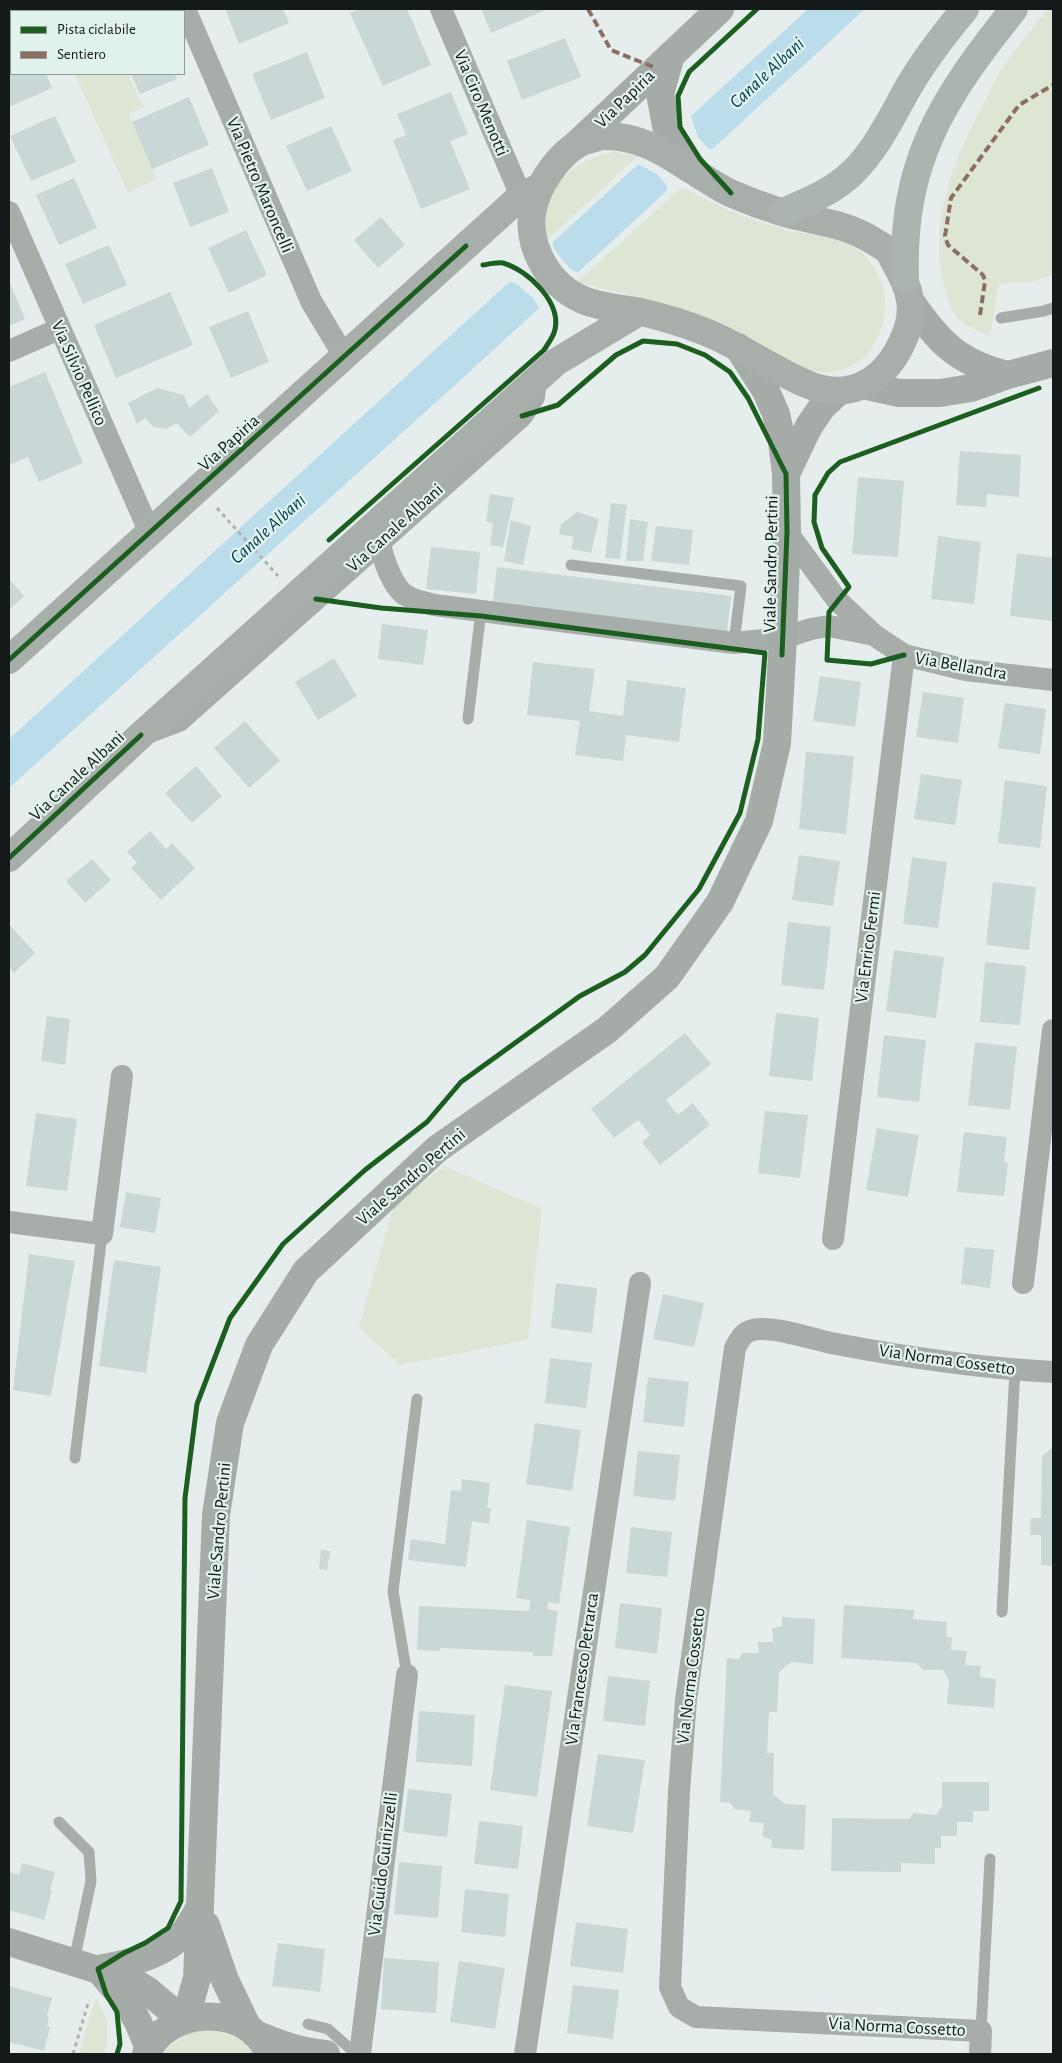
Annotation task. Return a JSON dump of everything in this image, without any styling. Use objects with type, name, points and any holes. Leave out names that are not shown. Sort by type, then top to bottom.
[{"type":"highway","points":[[782,212],[808,202],[830,190],[857,168],[878,140],[917,73],[945,33],[965,9]]},
{"type":"highway","points":[[908,291],[904,236],[913,181],[928,140],[945,103],[975,57],[1014,9]]},
{"type":"main road","name":"Via Papiria","points":[[577,144],[720,9]]},
{"type":"main road","name":"Via Papiria","points":[[672,53],[660,94],[667,131],[690,169]]},
{"type":"main road","points":[[1008,375],[986,369],[959,356],[929,328],[887,250],[867,237],[831,222],[782,212],[731,193],[658,148],[638,140],[616,136],[601,136],[577,144],[530,192],[532,209],[531,233],[538,257],[558,283],[580,299],[604,308],[640,312],[672,320],[707,332],[797,380],[821,389],[851,388],[899,393],[940,393],[971,388],[1008,375],[1053,363]]},
{"type":"main road","name":"Via Papiria","points":[[9,660],[344,356],[530,192]]},
{"type":"main road","points":[[851,388],[883,372],[900,349],[908,328],[908,291]]},
{"type":"main road","name":"Via Canale Albani","points":[[9,858],[142,735],[556,362],[640,312]]},
{"type":"main road","name":"Viale Sandro Pertini","points":[[184,2020],[197,1978],[216,1515],[230,1423],[259,1345],[306,1271],[437,1149],[607,1030],[666,977],[720,902],[759,821],[777,743],[783,638],[786,474],[776,414],[766,391],[738,347]]},
{"type":"main road","name":"Viale Sandro Pertini","points":[[786,474],[809,426],[822,407],[851,388]]},
{"type":"main road","points":[[86,1965],[127,1964],[153,1955],[179,1938],[200,1907]]},
{"type":"main road","name":"Viale Sandro Pertini","points":[[200,1907],[225,1980],[257,2039]]},
{"type":"main road","points":[[9,1942],[130,1980],[147,1990],[184,2020]]},
{"type":"main road","points":[[86,1965],[128,2004],[138,2022],[148,2051]]},
{"type":"main road","points":[[148,2051],[164,2032],[184,2020],[207,2016],[228,2019],[257,2039],[284,2047],[326,2054]]},
{"type":"street","name":"Via Ciro Menotti","points":[[441,9],[530,192]]},
{"type":"street","name":"Via Pietro Maroncelli","points":[[185,11],[310,301],[344,356]]},
{"type":"street","name":"Via Silvio Pellico","points":[[9,212],[150,533]]},
{"type":"street","points":[[9,351],[59,329]]},
{"type":"street","name":"Via Canale Albani","points":[[142,735],[178,721],[522,416],[534,397],[536,380]]},
{"type":"street","name":"Via Bellandra","points":[[786,532],[837,600],[874,635],[904,655],[966,670],[1053,680]]},
{"type":"street","name":"Via Bellandra","points":[[380,542],[385,562],[396,584],[406,596],[434,605],[734,642],[783,638],[811,629],[829,626],[874,635]]},
{"type":"street","name":"Via Enrico Fermi","points":[[833,1240],[904,655]]},
{"type":"street","points":[[1023,1283],[1053,1030]]},
{"type":"street","points":[[9,1222],[102,1234],[122,1076]]},
{"type":"street","name":"Via Francesco Petrarca","points":[[525,2054],[640,1283]]},
{"type":"street","name":"Via Norma Cossetto","points":[[980,2054],[981,2031],[696,2017],[679,2007],[670,1987],[679,1792],[686,1700],[735,1348],[742,1335],[753,1330],[766,1329],[895,1354],[1014,1370],[1053,1372]]},
{"type":"street","name":"Via Guido Guinizzelli","points":[[358,2054],[407,1675]]},
{"type":"lane","points":[[1001,318],[1053,308]]},
{"type":"lane","points":[[572,565],[741,586],[734,642]]},
{"type":"lane","points":[[468,719],[481,611]]},
{"type":"lane","points":[[74,1458],[102,1234]]},
{"type":"lane","points":[[1002,1612],[1014,1370]]},
{"type":"lane","points":[[407,1675],[393,1592],[417,1400]]},
{"type":"lane","points":[[59,1822],[89,1852],[91,1882],[86,1965]]},
{"type":"lane","points":[[981,2031],[990,1859]]},
{"type":"lane","points":[[308,2024],[328,2028],[358,2054]]},
{"type":"path","points":[[217,508],[283,582]]},
{"type":"path","points":[[73,2054],[86,1965]]},
{"type":"green space","points":[[1048,9],[1053,9],[1053,275],[1036,281],[999,284],[990,336],[969,327],[956,317],[952,310],[943,280],[940,257],[939,234],[942,211],[947,188],[963,144],[996,79],[1014,51]]},
{"type":"green space","points":[[75,75],[128,75],[143,107],[128,114],[157,179],[128,193]]},
{"type":"green space","points":[[614,152],[638,156],[546,241],[544,224],[546,208],[551,194],[559,182],[570,171],[583,163],[598,156]]},
{"type":"green space","points":[[682,187],[746,217],[786,230],[837,239],[865,255],[877,272],[885,301],[885,315],[881,329],[876,342],[869,352],[859,361],[839,371],[818,372],[795,367],[772,357],[687,311],[674,306],[577,282]]},
{"type":"green space","points":[[445,1166],[542,1209],[528,1340],[400,1365],[359,1327],[394,1205]]},
{"type":"green space","points":[[95,1998],[107,2024],[105,2054],[79,2054]]},
{"type":"green space","points":[[216,2029],[247,2043],[253,2054],[161,2054],[188,2032]]},
{"type":"water","name":"Canale Albani","points":[[808,9],[865,9],[465,376],[9,788],[9,739]]},
{"type":"pier","points":[[690,113],[698,137],[707,147],[714,150],[669,192],[665,183],[657,174],[636,163]]},
{"type":"pier","points":[[552,240],[554,248],[563,261],[572,270],[580,274],[540,310],[533,298],[517,284],[508,280]]},
{"type":"building","points":[[9,9],[35,9],[10,10],[9,30]]},
{"type":"building","points":[[102,9],[148,9],[145,10]]},
{"type":"building","points":[[225,9],[283,9],[289,23],[239,44]]},
{"type":"building","points":[[360,9],[407,9],[431,65],[383,86],[350,13]]},
{"type":"building","points":[[481,9],[548,9],[491,33]]},
{"type":"building","points":[[565,38],[581,77],[522,100],[507,61]]},
{"type":"building","points":[[9,52],[10,75],[46,75],[52,88],[9,107]]},
{"type":"building","points":[[307,52],[325,98],[271,120],[252,74]]},
{"type":"building","points":[[131,75],[175,75],[177,79],[140,94]]},
{"type":"building","points":[[451,92],[468,134],[450,141],[470,189],[421,209],[393,140],[406,135],[397,114]]},
{"type":"building","points":[[189,97],[209,145],[152,169],[132,122]]},
{"type":"building","points":[[55,116],[76,162],[31,181],[10,136]]},
{"type":"building","points":[[331,126],[352,171],[307,191],[286,146]]},
{"type":"building","points":[[212,168],[229,212],[190,227],[173,183]]},
{"type":"building","points":[[74,178],[97,228],[59,245],[36,195]]},
{"type":"building","points":[[381,217],[405,245],[378,268],[354,240]]},
{"type":"building","points":[[246,230],[267,275],[229,293],[208,248]]},
{"type":"building","points":[[109,245],[127,285],[83,304],[65,264]]},
{"type":"building","points":[[9,280],[25,319],[9,326]]},
{"type":"building","points":[[170,292],[193,345],[116,378],[94,325]]},
{"type":"building","points":[[248,311],[269,362],[231,378],[209,327]]},
{"type":"building","points":[[45,372],[83,463],[39,482],[28,457],[9,465],[9,387]]},
{"type":"building","points":[[157,388],[184,395],[189,408],[207,394],[219,411],[190,437],[177,423],[166,429],[153,427],[145,418],[137,424],[128,403]]},
{"type":"building","points":[[960,451],[1021,455],[1019,497],[987,494],[986,507],[956,505]]},
{"type":"building","points":[[858,477],[904,481],[898,557],[852,554]]},
{"type":"building","points":[[490,494],[514,498],[503,547],[490,545],[493,523],[486,522]]},
{"type":"building","points":[[611,503],[627,505],[620,559],[605,558]]},
{"type":"building","points":[[577,512],[599,519],[591,553],[571,549],[574,537],[559,534],[561,524]]},
{"type":"building","points":[[630,519],[648,522],[643,561],[626,561]]},
{"type":"building","points":[[511,520],[531,526],[523,565],[504,561]]},
{"type":"building","points":[[656,526],[693,530],[689,565],[651,561]]},
{"type":"building","points":[[938,536],[981,542],[974,604],[931,599]]},
{"type":"building","points":[[431,547],[480,552],[476,594],[426,589]]},
{"type":"building","points":[[1017,553],[1053,558],[1052,621],[1010,616]]},
{"type":"building","points":[[497,567],[731,596],[727,632],[493,601]]},
{"type":"building","points":[[9,579],[24,596],[9,610]]},
{"type":"building","points":[[382,624],[428,630],[423,665],[378,659]]},
{"type":"building","points":[[334,658],[357,696],[318,720],[295,682]]},
{"type":"building","points":[[533,662],[595,669],[589,711],[623,716],[627,680],[686,688],[679,742],[626,735],[623,761],[575,755],[580,721],[527,715]]},
{"type":"building","points":[[820,676],[861,682],[855,727],[813,721]]},
{"type":"building","points":[[923,692],[964,698],[958,743],[916,737]]},
{"type":"building","points":[[1005,703],[1046,709],[1040,754],[998,748]]},
{"type":"building","points":[[245,721],[280,761],[249,788],[214,748]]},
{"type":"building","points":[[806,752],[854,756],[846,834],[799,829]]},
{"type":"building","points":[[196,766],[222,796],[192,823],[165,793]]},
{"type":"building","points":[[921,774],[962,780],[955,825],[914,819]]},
{"type":"building","points":[[1005,780],[1047,786],[1040,848],[998,843]]},
{"type":"building","points":[[150,831],[166,849],[172,843],[195,868],[161,900],[131,868],[137,863],[127,852]]},
{"type":"building","points":[[799,855],[840,861],[833,906],[792,900]]},
{"type":"building","points":[[912,857],[947,862],[938,928],[903,924]]},
{"type":"building","points":[[92,859],[111,880],[85,903],[66,881]]},
{"type":"building","points":[[993,882],[1036,887],[1029,950],[986,945]]},
{"type":"building","points":[[788,922],[831,927],[824,990],[781,985]]},
{"type":"building","points":[[9,924],[35,953],[14,973],[9,967]]},
{"type":"building","points":[[894,950],[944,957],[936,1018],[886,1011]]},
{"type":"building","points":[[985,962],[1026,966],[1020,1025],[980,1022]]},
{"type":"building","points":[[776,1013],[819,1018],[812,1081],[769,1076]]},
{"type":"building","points":[[47,1016],[70,1019],[65,1065],[41,1061]]},
{"type":"building","points":[[685,1033],[711,1064],[666,1100],[678,1115],[693,1103],[710,1125],[660,1165],[642,1142],[650,1135],[638,1120],[614,1138],[591,1109]]},
{"type":"building","points":[[884,1035],[926,1040],[919,1102],[877,1097]]},
{"type":"building","points":[[975,1042],[1017,1047],[1010,1110],[968,1105]]},
{"type":"building","points":[[765,1111],[808,1115],[800,1178],[758,1173]]},
{"type":"building","points":[[36,1113],[77,1119],[67,1191],[26,1186]]},
{"type":"building","points":[[877,1128],[919,1135],[908,1197],[866,1190]]},
{"type":"building","points":[[964,1132],[1007,1137],[1004,1162],[1008,1163],[1004,1196],[957,1192]]},
{"type":"building","points":[[126,1192],[161,1198],[155,1233],[120,1227]]},
{"type":"building","points":[[965,1247],[994,1250],[990,1288],[961,1284]]},
{"type":"building","points":[[29,1254],[75,1261],[51,1396],[13,1390]]},
{"type":"building","points":[[114,1260],[161,1267],[146,1373],[99,1366]]},
{"type":"building","points":[[556,1283],[597,1288],[592,1333],[551,1328]]},
{"type":"building","points":[[663,1294],[704,1303],[694,1347],[653,1339]]},
{"type":"building","points":[[550,1358],[592,1363],[586,1408],[545,1403]]},
{"type":"building","points":[[648,1377],[689,1382],[684,1427],[643,1422]]},
{"type":"building","points":[[535,1423],[581,1430],[572,1491],[526,1484]]},
{"type":"building","points":[[1053,1447],[1053,1566],[1041,1565],[1041,1535],[1030,1535],[1031,1518],[1041,1518],[1042,1456]]},
{"type":"building","points":[[638,1451],[680,1455],[675,1501],[633,1496]]},
{"type":"building","points":[[462,1479],[490,1483],[487,1508],[491,1508],[489,1524],[472,1521],[466,1567],[408,1560],[411,1539],[445,1544],[451,1490],[461,1491]]},
{"type":"building","points":[[527,1520],[570,1527],[559,1604],[548,1602],[547,1609],[558,1611],[552,1656],[533,1656],[533,1652],[440,1648],[440,1651],[417,1650],[419,1606],[529,1611],[530,1600],[516,1598]]},
{"type":"building","points":[[631,1527],[672,1532],[667,1577],[626,1573]]},
{"type":"building","points":[[321,1550],[330,1551],[327,1570],[319,1569]]},
{"type":"building","points":[[620,1603],[662,1608],[657,1654],[615,1648]]},
{"type":"building","points":[[844,1605],[914,1610],[913,1619],[947,1622],[946,1637],[952,1637],[951,1650],[967,1651],[965,1665],[981,1666],[980,1677],[996,1679],[994,1708],[947,1704],[949,1680],[943,1670],[923,1670],[917,1663],[841,1658]]},
{"type":"building","points":[[782,1617],[815,1619],[813,1664],[791,1662],[779,1672],[777,1712],[769,1712],[767,1753],[774,1753],[773,1794],[785,1804],[806,1805],[804,1850],[771,1848],[772,1840],[762,1836],[764,1823],[749,1822],[751,1811],[734,1809],[731,1803],[720,1802],[727,1658],[739,1659],[742,1653],[759,1653],[758,1642],[773,1642],[772,1628],[782,1626]]},
{"type":"building","points":[[608,1676],[650,1681],[645,1726],[603,1721]]},
{"type":"building","points":[[505,1685],[552,1691],[537,1797],[490,1790]]},
{"type":"building","points":[[419,1711],[475,1715],[472,1766],[416,1762]]},
{"type":"building","points":[[598,1754],[645,1760],[633,1833],[587,1826]]},
{"type":"building","points":[[942,1782],[989,1782],[989,1811],[973,1811],[973,1822],[957,1822],[957,1836],[941,1836],[941,1848],[935,1848],[935,1864],[901,1863],[901,1872],[831,1871],[832,1818],[909,1819],[914,1813],[936,1815],[942,1806]]},
{"type":"building","points":[[408,1789],[452,1794],[447,1837],[403,1832]]},
{"type":"building","points":[[479,1821],[523,1826],[518,1869],[474,1864]]},
{"type":"building","points":[[399,1862],[442,1866],[438,1918],[394,1914]]},
{"type":"building","points":[[22,1863],[55,1872],[44,1920],[9,1910],[9,1872],[19,1875]]},
{"type":"building","points":[[465,1889],[509,1894],[505,1937],[461,1932]]},
{"type":"building","points":[[576,1922],[628,1929],[623,1973],[570,1966]]},
{"type":"building","points":[[278,1943],[325,1949],[320,1992],[272,1986]]},
{"type":"building","points":[[384,1958],[439,1962],[436,2013],[381,2009]]},
{"type":"building","points":[[459,1961],[505,1968],[495,2029],[450,2022]]},
{"type":"building","points":[[573,1985],[619,1990],[613,2039],[567,2033]]},
{"type":"building","points":[[9,1986],[52,1998],[47,2016],[49,2017],[47,2027],[50,2027],[44,2051],[9,2042]]},
{"type":"marked path","points":[[588,9],[611,50],[656,68]]},
{"type":"marked path","points":[[980,315],[985,281],[983,275],[948,245],[945,236],[951,198],[1019,105],[1053,85]]},
{"type":"cycle path","points":[[731,193],[700,159],[680,127],[678,96],[689,72],[757,9]]},
{"type":"cycle path","points":[[9,660],[466,246]]},
{"type":"cycle path","points":[[329,540],[544,350],[551,339],[556,322],[554,311],[542,290],[523,273],[513,267],[503,263],[483,265]]},
{"type":"cycle path","points":[[522,416],[558,405],[616,355],[643,341],[677,344],[705,355],[730,372],[748,398],[786,474],[787,532],[782,655]]},
{"type":"cycle path","points":[[904,655],[871,664],[827,660],[829,612],[849,587],[822,548],[814,522],[815,495],[828,473],[840,462],[1039,388]]},
{"type":"cycle path","points":[[117,2054],[120,2044],[117,2012],[106,1994],[98,1969],[168,1928],[181,1901],[185,1498],[197,1404],[230,1318],[283,1244],[365,1170],[427,1122],[461,1082],[580,996],[625,972],[645,955],[699,889],[740,813],[758,739],[765,653],[481,616],[381,608],[316,599]]},
{"type":"cycle path","points":[[9,858],[141,735]]}]
